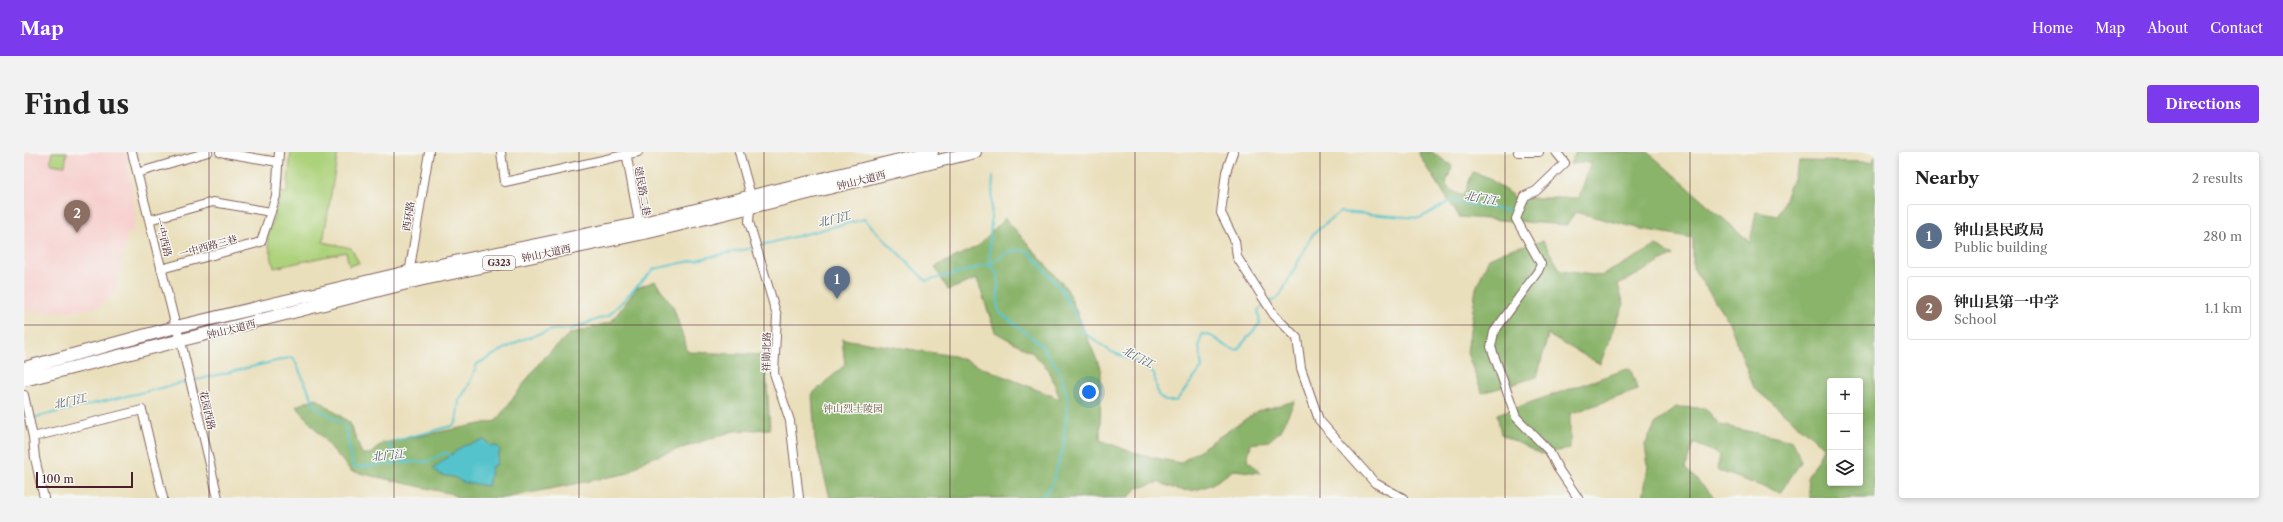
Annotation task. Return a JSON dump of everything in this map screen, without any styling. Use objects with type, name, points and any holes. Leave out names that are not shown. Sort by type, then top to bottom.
[{"type":"highway","name":"钟山大道西","points":[[751,202],[932,152]]},
{"type":"highway","name":"钟山大道西","points":[[24,368],[176,327],[640,228],[975,152]]},
{"type":"highway","name":"钟山大道西","points":[[24,380],[181,342],[410,278]]},
{"type":"street","name":"一中西路","points":[[132,152],[176,327]]},
{"type":"street","points":[[137,173],[208,152]]},
{"type":"street","points":[[220,152],[278,162]]},
{"type":"street","points":[[149,220],[213,202],[271,212],[276,196],[279,152]]},
{"type":"street","name":"西环路","points":[[410,278],[429,152]]},
{"type":"street","points":[[501,152],[505,182],[626,153],[638,152]]},
{"type":"street","name":"祥勋北路","points":[[739,152],[751,202],[749,222],[776,316],[774,373],[790,421],[799,498]]},
{"type":"street","points":[[1233,152],[1226,172],[1221,212],[1235,241],[1237,257],[1270,310],[1296,338],[1301,368],[1319,420],[1375,483],[1403,498]]},
{"type":"street","points":[[1518,152],[1539,152]]},
{"type":"street","points":[[1556,152],[1565,163],[1536,191],[1525,196],[1516,219],[1541,264],[1494,332],[1491,347],[1516,417],[1549,451],[1559,470],[1578,498]]},
{"type":"street","name":"建民路二巷","points":[[626,153],[640,228]]},
{"type":"street","name":"一中西路三巷","points":[[161,269],[261,242],[271,212]]},
{"type":"street","name":"花园西路","points":[[176,327],[181,342],[218,498]]},
{"type":"street","points":[[24,395],[33,436],[35,458],[43,498]]},
{"type":"street","points":[[33,436],[142,410],[163,498]]},
{"type":"shaded area","points":[[24,152],[126,152],[136,214],[132,232],[127,234],[116,292],[99,307],[67,312],[24,311]]},
{"type":"green space","points":[[52,152],[67,152],[65,166],[50,164]]},
{"type":"green space","points":[[291,152],[338,152],[323,242],[351,248],[359,263],[349,266],[346,252],[274,268],[267,238],[281,192],[287,193]]},
{"type":"green space","points":[[1419,152],[1432,152],[1452,166],[1446,184],[1449,189],[1463,196],[1473,172],[1487,177],[1516,198],[1579,198],[1591,162],[1570,164],[1576,152],[1648,152],[1750,242],[1756,212],[1778,216],[1800,161],[1873,162],[1875,155],[1875,498],[1810,498],[1807,478],[1824,447],[1754,388],[1729,322],[1693,268],[1693,238],[1637,228],[1575,212],[1567,225],[1459,217]]},
{"type":"green space","name":"钟山烈士陵园","points":[[1005,218],[1067,289],[1101,370],[1100,440],[1137,454],[1180,463],[1258,411],[1295,401],[1280,431],[1269,441],[1251,444],[1247,460],[1261,473],[1233,470],[1206,487],[1188,491],[1179,490],[1160,482],[1137,488],[1128,498],[830,498],[815,440],[812,394],[845,365],[842,339],[954,356],[1060,399],[1049,370],[1031,352],[995,332],[977,279],[948,290],[935,267],[978,246]]},
{"type":"green space","points":[[1543,241],[1561,271],[1601,276],[1656,246],[1673,255],[1618,285],[1624,304],[1600,364],[1548,335],[1537,377],[1482,393],[1467,353],[1476,288],[1489,258],[1510,249]]},
{"type":"green space","points":[[655,281],[673,306],[688,352],[765,355],[770,429],[734,431],[645,460],[629,473],[505,498],[457,498],[452,494],[351,471],[296,406],[316,398],[350,423],[362,454],[370,454],[383,443],[496,421],[540,362],[569,334],[611,322],[637,288]]},
{"type":"green space","points":[[1630,368],[1638,390],[1570,414],[1570,449],[1540,454],[1501,434],[1497,414]]},
{"type":"green space","points":[[1676,407],[1705,408],[1720,425],[1793,441],[1801,462],[1780,493],[1717,470],[1720,455],[1694,443],[1685,468],[1715,498],[1670,498],[1669,496],[1668,498],[1643,498],[1648,466],[1645,445],[1656,423]]},
{"type":"water","points":[[484,440],[491,446],[497,446],[500,450],[496,465],[492,466],[488,486],[462,482],[454,477],[441,475],[433,468],[463,446]]},
{"type":"waterway","points":[[993,177],[989,264],[998,275],[998,311],[1040,344],[1059,370],[1068,398],[1063,449],[1051,487],[1040,498]]},
{"type":"waterway","name":"北门江","points":[[1269,303],[1280,296],[1313,234],[1340,212],[1420,218],[1451,201],[1508,211]]},
{"type":"waterway","name":"北门江","points":[[762,245],[864,219],[926,281],[992,263],[1007,252],[1019,250],[1028,251],[1061,289],[1085,333],[1110,351],[1136,362],[1154,374],[1158,395],[1165,401],[1176,401],[1202,368],[1199,345],[1202,334],[1211,336],[1228,347],[1237,350],[1260,323],[1258,310],[1265,305]]},
{"type":"waterway","name":"北门江","points":[[192,381],[293,357],[316,407],[345,425],[353,467],[411,462],[399,458],[387,443],[452,426],[456,423],[459,400],[468,387],[477,364],[521,340],[552,330],[572,329],[609,315],[654,269],[752,248]]},
{"type":"waterway","name":"北门江","points":[[32,418],[187,382]]},
{"type":"waterway","points":[[411,462],[427,462],[446,452],[450,456]]},
{"type":"place","name":"钟山县第一中学","points":[[77,233]]},
{"type":"place","name":"钟山县民政局","points":[[837,299]]}]
